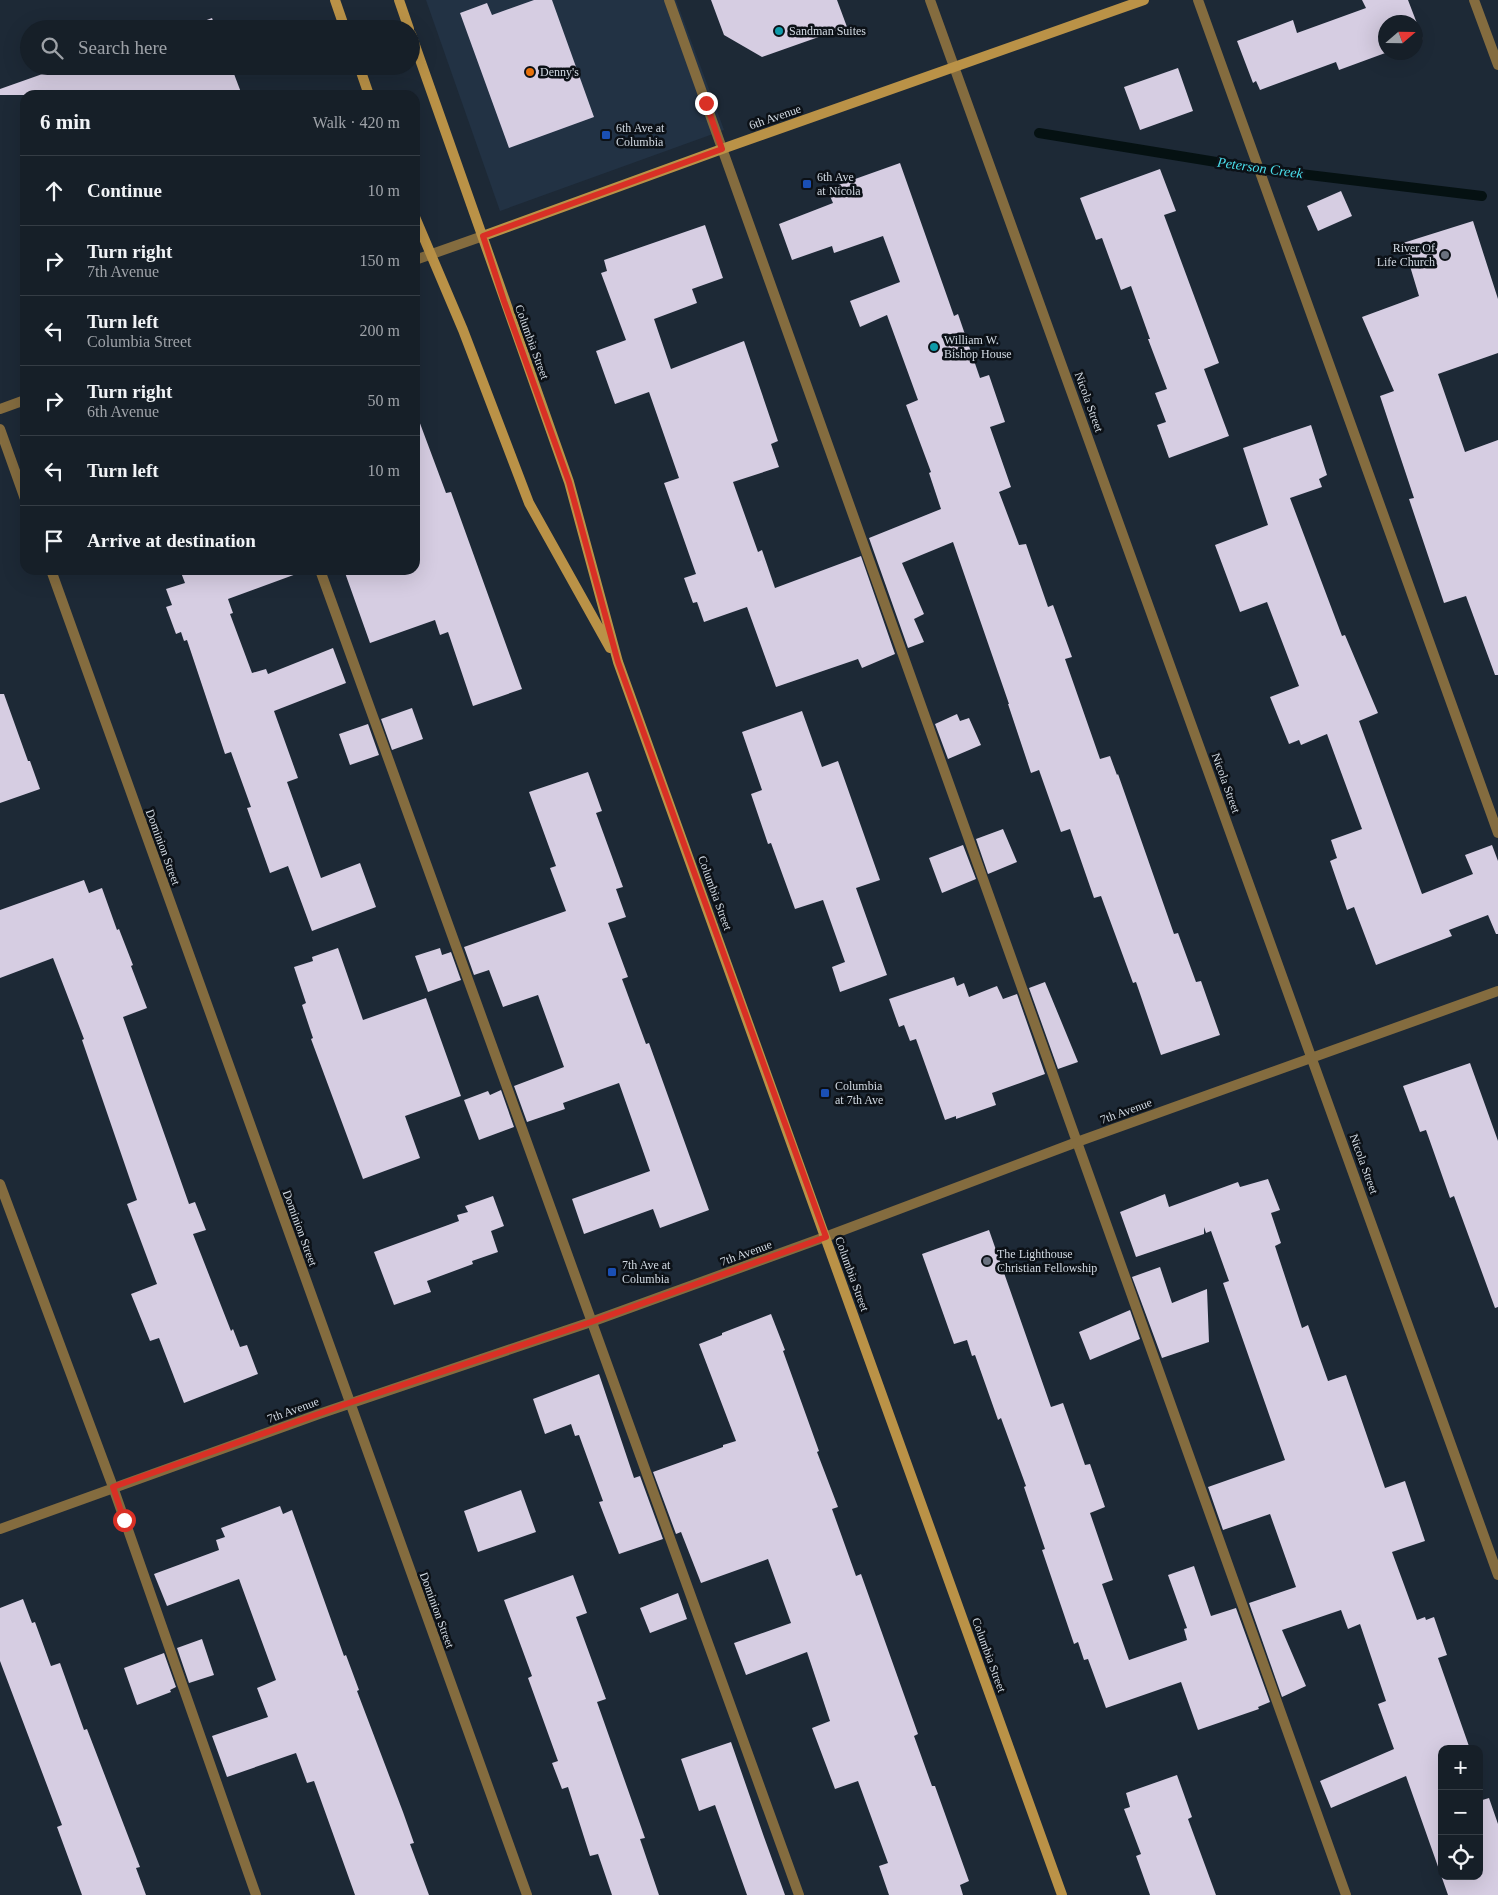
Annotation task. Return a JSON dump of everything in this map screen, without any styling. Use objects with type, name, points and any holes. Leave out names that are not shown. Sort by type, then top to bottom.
[{"type":"main road","points":[[335,0],[343,20]]},
{"type":"main road","points":[[399,0],[406,20]]},
{"type":"main road","name":"6th Avenue","points":[[483,236],[722,149],[1144,0]]},
{"type":"main road","name":"Columbia Street","points":[[420,59],[569,482],[618,662],[1062,1895]]},
{"type":"main road","points":[[362,75],[367,90]]},
{"type":"main road","name":"Columbia Street","points":[[420,229],[463,330],[529,503],[618,662]]},
{"type":"street","points":[[669,0],[1346,1895]]},
{"type":"street","name":"Nicola Street","points":[[930,0],[1498,1575]]},
{"type":"street","points":[[1198,0],[1498,833]]},
{"type":"street","points":[[1474,0],[1498,65]]},
{"type":"street","name":"6th Avenue","points":[[420,258],[483,236]]},
{"type":"street","points":[[0,409],[20,402]]},
{"type":"street","points":[[0,429],[20,485]]},
{"type":"street","name":"Dominion Street","points":[[52,575],[527,1895]]},
{"type":"street","points":[[322,575],[799,1895]]},
{"type":"street","name":"7th Avenue","points":[[0,1529],[349,1403],[591,1322],[826,1237],[1077,1142],[1498,991]]},
{"type":"street","points":[[0,1184],[113,1487],[256,1895]]},
{"type":"shaded area","points":[[426,0],[676,0],[724,130],[500,211]]},
{"type":"building","name":"Denny's","points":[[534,0],[552,0],[594,117],[509,148],[460,13],[487,3],[492,15]]},
{"type":"building","name":"Sandman Suites","points":[[711,0],[837,0],[847,27],[762,57],[724,35]]},
{"type":"building","points":[[1362,0],[1408,0],[1414,15],[1378,15],[1378,56],[1339,70],[1336,62],[1260,90],[1256,81],[1253,83],[1237,41],[1293,20],[1297,33],[1366,8]]},
{"type":"building","points":[[1178,68],[1193,111],[1140,130],[1124,87]]},
{"type":"building","points":[[40,75],[234,75],[240,90],[20,90],[20,95],[0,95],[0,89]]},
{"type":"building","points":[[900,163],[954,316],[958,314],[980,378],[989,375],[1005,422],[990,427],[1011,487],[999,492],[1019,545],[1026,544],[1048,607],[1053,605],[1072,657],[1065,659],[1100,759],[1110,756],[1118,774],[1174,934],[1178,933],[1196,982],[1201,981],[1220,1035],[1161,1055],[1136,982],[1133,983],[1101,896],[1094,898],[1070,829],[1061,832],[1039,770],[1031,773],[953,542],[902,563],[924,614],[914,619],[924,642],[908,648],[869,538],[941,509],[929,473],[931,472],[906,405],[918,400],[887,315],[860,327],[850,301],[900,282],[883,236],[834,253],[832,246],[792,260],[779,224],[833,203],[827,189]]},
{"type":"building","points":[[1160,169],[1176,211],[1164,215],[1219,363],[1204,369],[1229,436],[1169,458],[1157,425],[1166,422],[1155,393],[1167,389],[1148,339],[1150,339],[1131,286],[1121,290],[1102,238],[1096,240],[1080,198]]},
{"type":"building","points":[[1341,191],[1352,216],[1318,231],[1307,206]]},
{"type":"building","points":[[1473,221],[1498,299],[1498,353],[1438,374],[1465,452],[1498,440],[1498,675],[1495,675],[1466,596],[1444,603],[1409,499],[1414,498],[1380,396],[1394,391],[1362,317],[1419,296],[1403,243]]},
{"type":"building","points":[[705,225],[723,278],[692,289],[697,303],[654,319],[671,369],[744,341],[778,441],[771,444],[779,467],[733,482],[758,552],[762,550],[775,588],[861,556],[895,654],[862,668],[858,659],[776,687],[747,607],[704,622],[697,602],[693,603],[684,578],[696,574],[664,483],[679,478],[649,392],[615,404],[596,351],[626,340],[601,273],[607,271],[604,260]]},
{"type":"building","points":[[420,423],[446,493],[451,492],[522,689],[473,706],[448,632],[440,635],[435,620],[370,643],[346,575],[420,575]]},
{"type":"building","points":[[1311,425],[1327,475],[1319,479],[1322,487],[1290,498],[1342,636],[1345,635],[1378,713],[1359,721],[1422,894],[1473,874],[1465,855],[1492,845],[1498,861],[1498,934],[1496,934],[1488,915],[1449,930],[1452,936],[1376,965],[1354,907],[1347,910],[1330,861],[1337,858],[1331,840],[1362,829],[1327,734],[1301,745],[1299,740],[1289,744],[1270,697],[1299,686],[1267,602],[1240,612],[1215,545],[1268,525],[1243,448]]},
{"type":"building","points":[[182,575],[294,575],[228,599],[233,613],[230,614],[252,673],[266,669],[268,674],[333,648],[346,683],[274,711],[298,778],[287,782],[321,878],[360,863],[376,907],[312,931],[288,866],[270,873],[247,808],[251,807],[231,752],[225,754],[187,640],[184,641],[181,632],[176,634],[166,607],[172,605],[166,589],[185,583]]},
{"type":"building","points":[[0,694],[4,694],[40,789],[0,803]]},
{"type":"building","points":[[412,708],[423,739],[392,750],[381,719]]},
{"type":"building","points":[[802,711],[822,767],[838,761],[880,880],[856,888],[887,975],[840,992],[832,967],[845,962],[823,900],[795,909],[771,843],[768,844],[751,794],[762,790],[742,732]]},
{"type":"building","points":[[957,714],[960,721],[969,718],[981,745],[948,759],[935,724]]},
{"type":"building","points":[[368,724],[379,755],[350,765],[339,734]]},
{"type":"building","points":[[588,772],[602,811],[596,813],[623,887],[616,889],[626,917],[608,923],[628,977],[622,979],[646,1044],[649,1043],[709,1210],[660,1228],[653,1209],[584,1234],[572,1199],[650,1171],[619,1083],[563,1103],[565,1109],[527,1122],[514,1086],[564,1067],[538,995],[503,1007],[489,970],[474,975],[464,947],[566,911],[550,868],[556,866],[529,792]]},
{"type":"building","points":[[1003,829],[1017,862],[988,874],[976,839]]},
{"type":"building","points":[[963,845],[976,879],[942,893],[929,858]]},
{"type":"building","points":[[84,880],[89,893],[102,888],[117,930],[119,929],[133,965],[131,966],[147,1008],[123,1017],[189,1204],[195,1202],[206,1230],[193,1234],[231,1331],[233,1329],[240,1347],[247,1345],[258,1374],[184,1403],[159,1338],[150,1341],[131,1294],[157,1284],[127,1204],[137,1200],[82,1040],[84,1039],[53,958],[0,978],[0,910]]},
{"type":"building","points":[[338,948],[363,1020],[426,998],[461,1096],[405,1116],[420,1158],[363,1179],[311,1039],[313,1038],[302,1005],[306,1003],[294,967],[313,961],[312,957]]},
{"type":"building","points":[[440,948],[442,955],[451,952],[461,980],[428,992],[415,956]]},
{"type":"building","points":[[954,977],[957,986],[964,983],[969,997],[997,986],[1003,999],[1017,994],[1045,1074],[992,1093],[996,1105],[956,1119],[956,1116],[945,1120],[916,1039],[910,1041],[904,1025],[899,1027],[889,999]]},
{"type":"building","points":[[1045,982],[1078,1062],[1058,1069],[1029,988]]},
{"type":"building","points":[[1470,1063],[1498,1141],[1498,1307],[1495,1308],[1454,1196],[1450,1198],[1426,1130],[1420,1132],[1403,1086]]},
{"type":"building","points":[[501,1090],[514,1127],[479,1140],[464,1100],[488,1091],[490,1095]]},
{"type":"building","points":[[1268,1179],[1280,1210],[1271,1213],[1281,1243],[1275,1246],[1302,1328],[1308,1325],[1328,1381],[1346,1375],[1385,1488],[1405,1481],[1425,1541],[1392,1552],[1417,1620],[1425,1617],[1426,1620],[1434,1617],[1447,1655],[1438,1658],[1469,1745],[1438,1745],[1438,1867],[1406,1776],[1331,1808],[1320,1781],[1394,1749],[1378,1704],[1386,1701],[1360,1624],[1348,1629],[1341,1610],[1282,1630],[1306,1686],[1282,1697],[1249,1603],[1296,1587],[1270,1514],[1223,1530],[1208,1487],[1285,1460],[1223,1283],[1229,1281],[1211,1231],[1206,1233],[1204,1227],[1204,1234],[1136,1257],[1120,1212],[1165,1194],[1169,1207],[1238,1182],[1240,1187]]},
{"type":"building","points":[[493,1196],[504,1226],[491,1231],[498,1252],[472,1261],[473,1264],[427,1281],[431,1292],[394,1305],[374,1252],[459,1221],[457,1215],[468,1212],[465,1206]]},
{"type":"building","points":[[989,1230],[1051,1407],[1063,1403],[1085,1465],[1090,1464],[1105,1507],[1090,1513],[1113,1580],[1102,1584],[1129,1660],[1187,1640],[1184,1629],[1187,1628],[1168,1575],[1194,1566],[1211,1616],[1236,1608],[1270,1702],[1258,1707],[1259,1709],[1198,1730],[1181,1682],[1106,1708],[1088,1659],[1084,1660],[1078,1642],[1074,1644],[1042,1550],[1045,1549],[1024,1487],[1026,1486],[1001,1418],[998,1420],[975,1355],[972,1356],[967,1340],[954,1344],[922,1254]]},
{"type":"building","points":[[1160,1267],[1172,1303],[1207,1289],[1209,1342],[1162,1358],[1132,1277]]},
{"type":"building","points":[[1130,1310],[1140,1339],[1090,1360],[1079,1332]]},
{"type":"building","points":[[771,1314],[819,1451],[817,1452],[838,1507],[832,1509],[856,1576],[861,1574],[918,1734],[914,1736],[932,1786],[935,1786],[969,1881],[960,1885],[963,1895],[889,1895],[879,1866],[888,1863],[858,1781],[835,1789],[812,1728],[830,1721],[807,1652],[746,1675],[734,1643],[791,1623],[768,1559],[701,1583],[681,1532],[676,1534],[653,1472],[736,1441],[699,1344]]},
{"type":"building","points":[[599,1374],[634,1478],[640,1476],[663,1539],[619,1554],[599,1502],[603,1501],[579,1435],[575,1436],[571,1424],[545,1434],[533,1399]]},
{"type":"building","points":[[521,1490],[536,1532],[478,1552],[464,1511]]},
{"type":"building","points":[[280,1506],[283,1514],[292,1510],[344,1656],[346,1655],[359,1690],[357,1691],[403,1812],[414,1843],[410,1844],[429,1895],[355,1895],[314,1781],[307,1783],[296,1753],[227,1777],[212,1736],[268,1717],[257,1688],[276,1680],[239,1579],[167,1606],[154,1574],[219,1550],[216,1540],[225,1537],[221,1528]]},
{"type":"building","points":[[573,1575],[587,1613],[576,1617],[606,1699],[597,1702],[645,1838],[640,1839],[659,1895],[612,1895],[598,1854],[590,1856],[568,1787],[562,1789],[552,1763],[558,1761],[528,1678],[532,1676],[504,1600]]},
{"type":"building","points":[[678,1593],[687,1619],[650,1633],[640,1608]]},
{"type":"building","points":[[23,1599],[32,1623],[35,1622],[51,1666],[60,1663],[84,1730],[87,1729],[140,1867],[136,1868],[146,1895],[82,1895],[57,1827],[62,1825],[0,1661],[0,1608]]},
{"type":"building","points":[[202,1639],[214,1675],[189,1683],[177,1648]]},
{"type":"building","points":[[164,1653],[176,1687],[170,1690],[171,1692],[137,1705],[124,1668]]},
{"type":"building","points":[[731,1742],[785,1895],[747,1895],[715,1805],[699,1811],[681,1759]]},
{"type":"building","points":[[1177,1775],[1192,1817],[1188,1819],[1216,1895],[1150,1895],[1136,1856],[1141,1854],[1124,1809],[1130,1807],[1126,1793]]},
{"type":"building","points":[[1489,1798],[1498,1824],[1498,1895],[1448,1895],[1443,1880],[1483,1880],[1483,1800]]},
{"type":"waterway","name":"Peterson Creek","points":[[1039,133],[1259,169],[1482,196]]},
{"type":"place","name":"Sandman Suites","points":[[779,31]]},
{"type":"place","name":"Denny's","points":[[530,72]]},
{"type":"place","name":"6th Ave at Columbia","points":[[606,135]]},
{"type":"place","name":"6th Ave at Nicola","points":[[807,184]]},
{"type":"place","name":"River Of Life Church","points":[[1445,255]]},
{"type":"place","name":"William W. Bishop House","points":[[934,347]]},
{"type":"place","name":"Columbia at 7th Ave","points":[[825,1093]]},
{"type":"place","name":"The Lighthouse Christian Fellowship","points":[[987,1261]]},
{"type":"place","name":"7th Ave at Columbia","points":[[612,1272]]},
{"type":"route","points":[[124,1520],[113,1487],[349,1403],[591,1322],[826,1237],[618,662],[569,482],[504,301],[483,236],[722,149],[706,103]]}]
